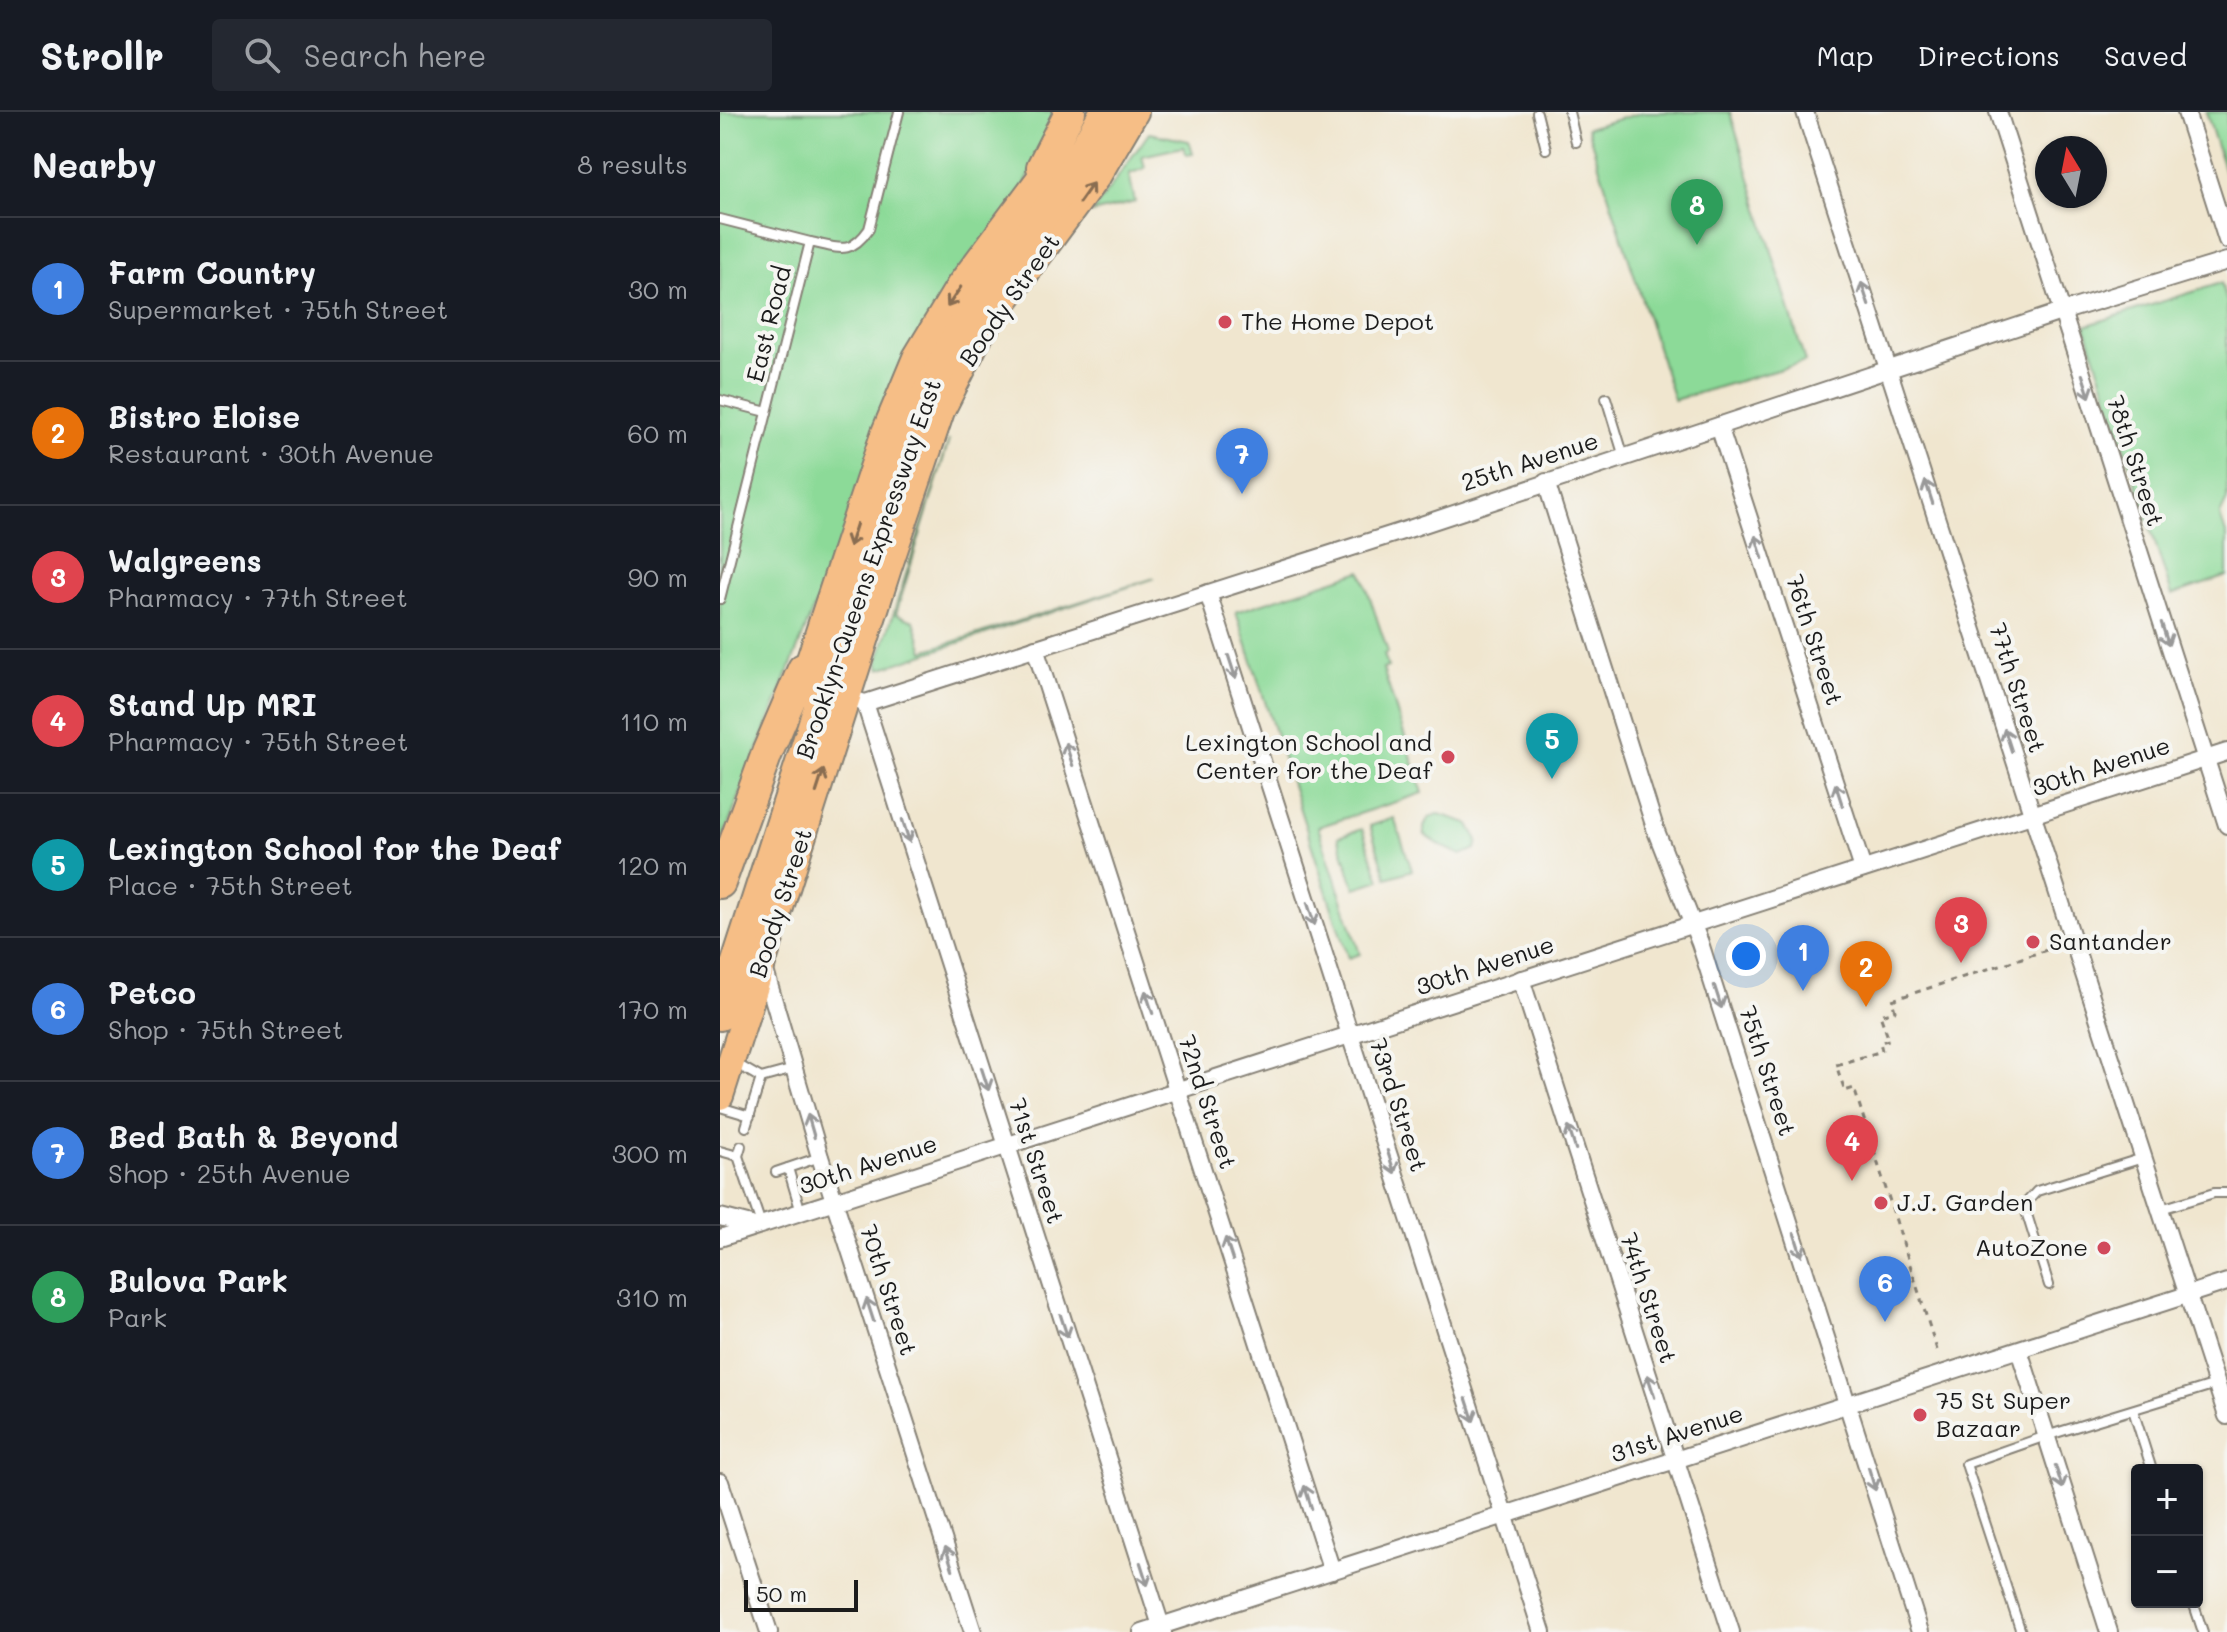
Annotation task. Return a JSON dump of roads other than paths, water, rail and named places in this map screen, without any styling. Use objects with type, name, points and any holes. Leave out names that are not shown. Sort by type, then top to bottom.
[{"type":"highway","points":[[1000,235],[1046,160],[1070,112]]},
{"type":"highway","name":"Brooklyn-Queens Expressway East","points":[[720,949],[824,623],[905,384],[945,310],[1058,159],[1084,112]]},
{"type":"highway","name":"Brooklyn-Queens Expressway East","points":[[720,1015],[838,648],[927,394],[965,321],[1061,191],[1105,112]]},
{"type":"highway","points":[[720,883],[780,718],[824,623]]},
{"type":"main road","name":"Boody Street","points":[[720,1096],[762,962],[857,700],[926,451],[952,387],[979,336],[1098,175],[1135,112]]},
{"type":"street","name":"77th Street","points":[[1805,112],[2227,1416]]},
{"type":"street","name":"78th Street","points":[[1998,112],[2227,825]]},
{"type":"street","points":[[2186,112],[2227,240]]},
{"type":"street","name":"25th Avenue","points":[[857,700],[1208,593],[2061,312],[2227,261]]},
{"type":"street","name":"76th Street","points":[[1719,426],[1863,869]]},
{"type":"street","name":"75th Street","points":[[1546,482],[1656,831],[1693,924],[1920,1632]]},
{"type":"street","name":"73rd Street","points":[[1208,593],[1542,1632]]},
{"type":"street","name":"72nd Street","points":[[1035,648],[1332,1571]]},
{"type":"street","name":"71st Street","points":[[857,700],[1006,1145],[1162,1629]]},
{"type":"street","name":"30th Avenue","points":[[720,1238],[2227,752]]},
{"type":"street","name":"70th Street","points":[[762,962],[820,1157],[973,1632]]},
{"type":"street","name":"74th Street","points":[[1521,979],[1731,1632]]},
{"type":"street","points":[[720,1217],[734,1223],[759,1226]]},
{"type":"street","name":"31st Avenue","points":[[1142,1632],[1162,1629],[1332,1571],[2227,1282]]},
{"type":"street","points":[[2019,1350],[2109,1632]]},
{"type":"street","points":[[720,1482],[769,1632]]},
{"type":"lane","name":"East Road","points":[[720,599],[810,242],[844,249],[858,244],[869,229],[899,112]]},
{"type":"lane","points":[[1569,112],[1576,142]]},
{"type":"lane","points":[[1537,113],[1546,149]]},
{"type":"lane","points":[[720,219],[810,242]]},
{"type":"lane","points":[[1606,398],[1624,457]]},
{"type":"lane","points":[[720,400],[767,412]]},
{"type":"lane","points":[[731,1060],[761,1078],[794,1069]]},
{"type":"lane","points":[[746,1127],[761,1078]]},
{"type":"lane","points":[[720,1107],[750,1116]]},
{"type":"lane","points":[[720,1151],[739,1151],[759,1226]]},
{"type":"lane","points":[[776,1172],[820,1157]]},
{"type":"lane","points":[[2049,1285],[2024,1205],[2037,1191],[2143,1158]]},
{"type":"lane","points":[[788,1168],[801,1212]]},
{"type":"lane","points":[[747,1181],[757,1178]]},
{"type":"lane","points":[[2160,1210],[2214,1193],[2227,1193]]},
{"type":"lane","points":[[2021,1632],[1966,1464],[2217,1384]]},
{"type":"lane","points":[[2133,1410],[2150,1464]]},
{"type":"lane","points":[[2195,1608],[2203,1632]]},
{"type":"place","name":"Bulova Park","points":[[1697,245]]},
{"type":"place","name":"The Home Depot","points":[[1225,322]]},
{"type":"place","name":"Bed Bath & Beyond","points":[[1242,494]]},
{"type":"place","name":"Lexington School and Center for the Deaf","points":[[1448,757]]},
{"type":"place","name":"Lexington School for the Deaf","points":[[1552,779]]},
{"type":"place","name":"Santander","points":[[2033,942]]},
{"type":"place","name":"Walgreens","points":[[1961,963]]},
{"type":"place","name":"Farm Country","points":[[1803,991]]},
{"type":"place","name":"Bistro Eloise","points":[[1866,1007]]},
{"type":"place","name":"Stand Up MRI","points":[[1852,1181]]},
{"type":"place","name":"J.J. Garden","points":[[1881,1203]]},
{"type":"place","name":"AutoZone","points":[[2104,1248]]},
{"type":"place","name":"Petco","points":[[1885,1322]]},
{"type":"place","name":"75 St Super Bazaar","points":[[1920,1415]]}]
